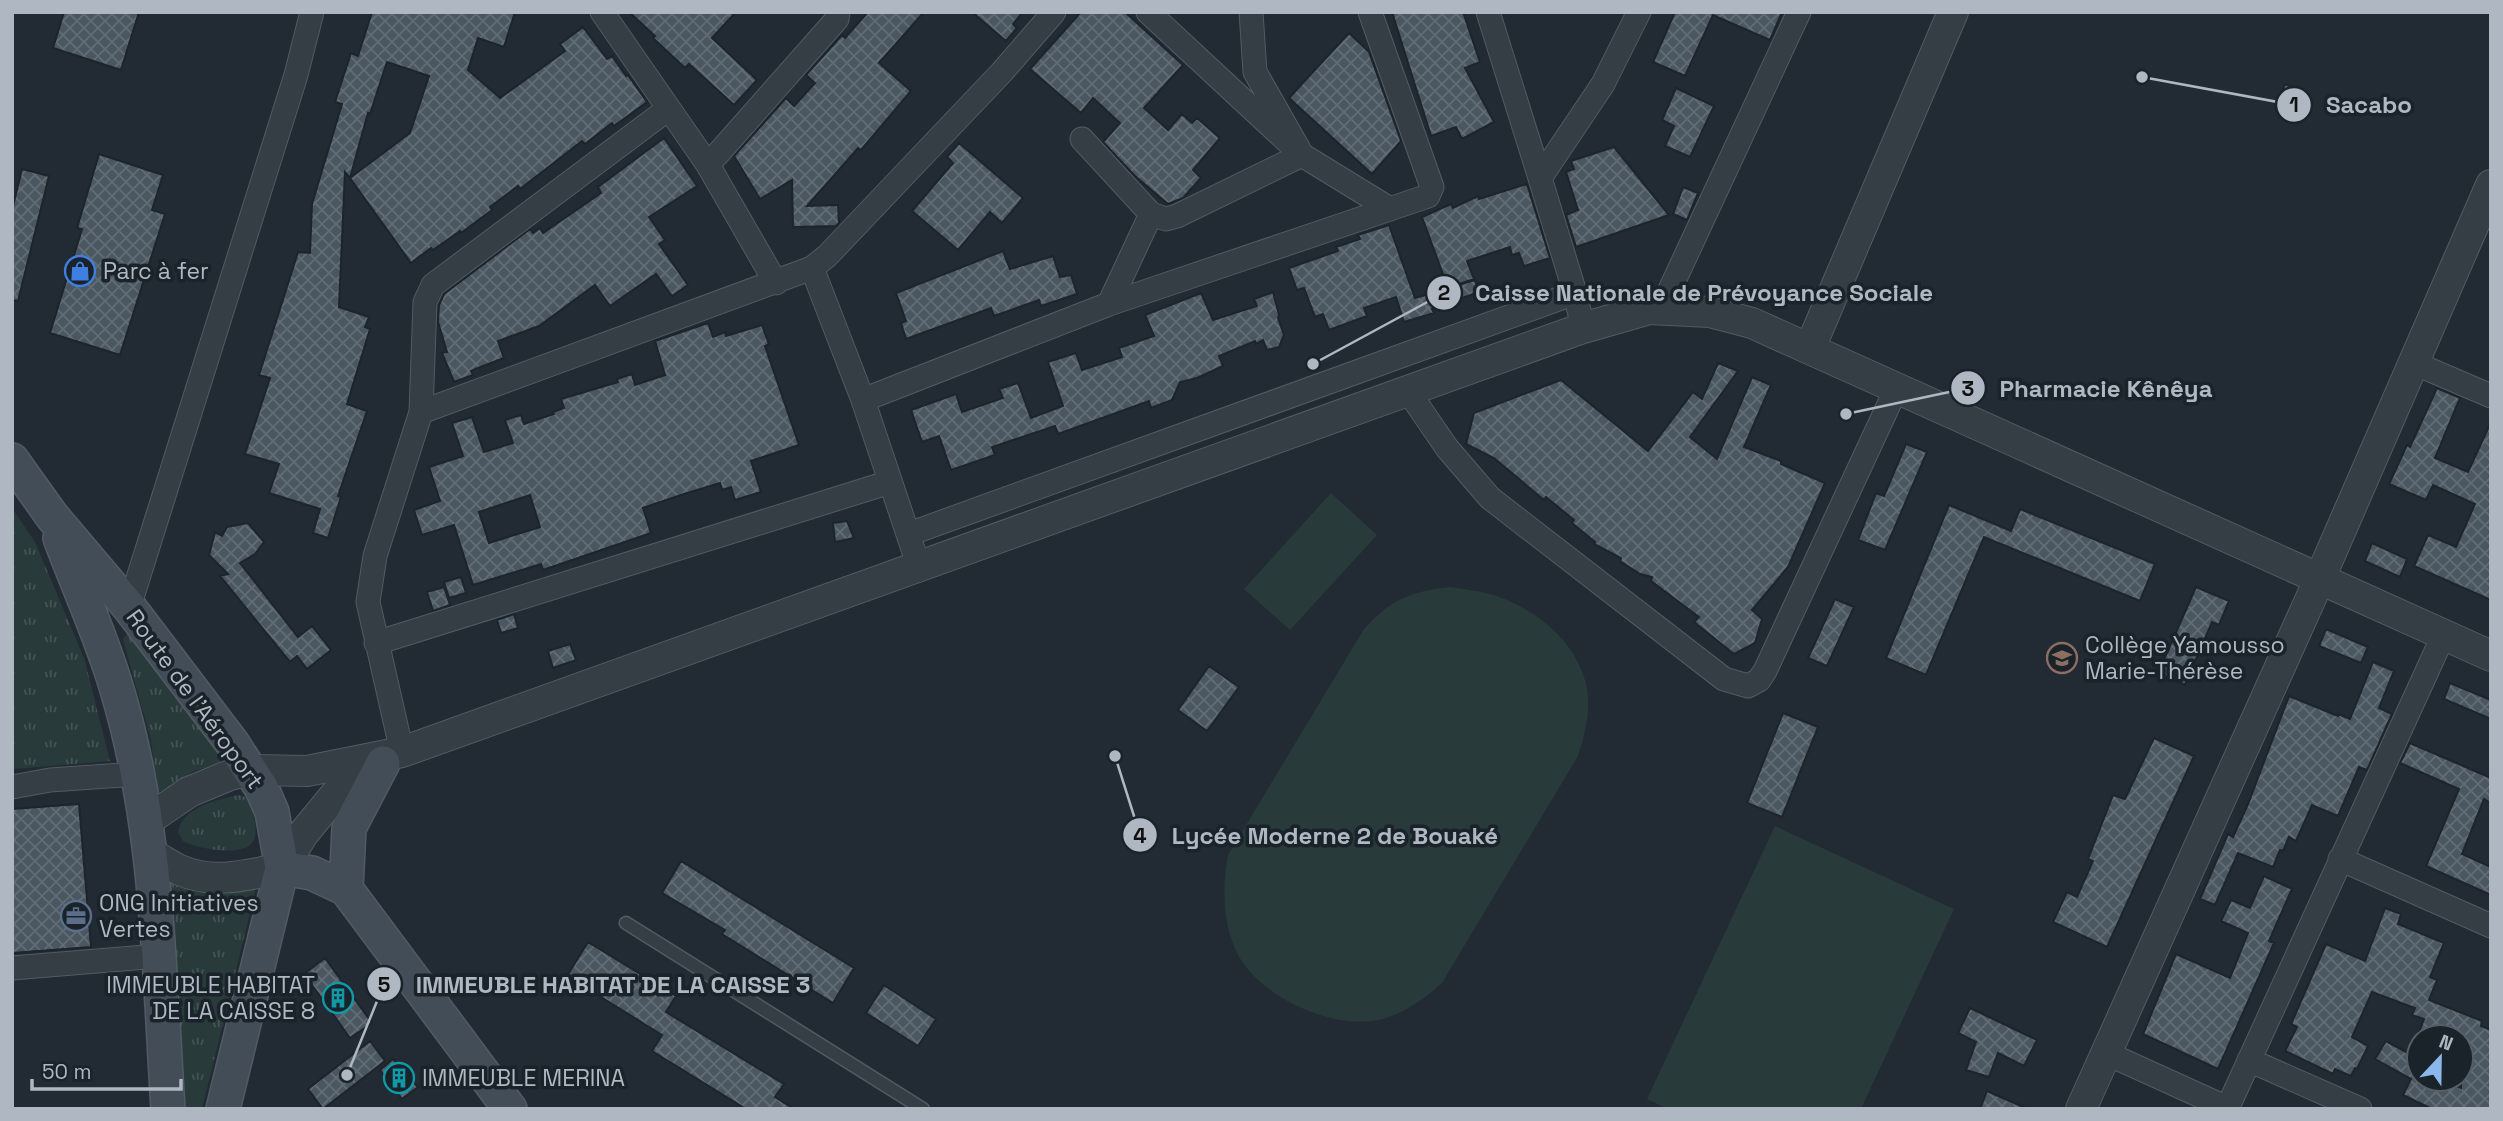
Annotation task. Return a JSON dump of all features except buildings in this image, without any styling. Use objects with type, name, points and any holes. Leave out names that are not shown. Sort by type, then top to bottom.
[{"type":"main road","name":"Route de l'Aéroport","points":[[12,460],[52,516],[129,607],[233,744],[262,789],[272,812],[282,868],[223,1109]]},
{"type":"main road","name":"Route de l'Aéroport","points":[[52,516],[118,692],[137,775],[148,838],[168,1109]]},
{"type":"main road","points":[[346,889],[349,828],[393,757]]},
{"type":"main road","points":[[282,868],[312,873],[346,889],[510,1109]]},
{"type":"street","points":[[129,607],[296,75],[312,12]]},
{"type":"street","points":[[602,12],[708,165],[776,283]]},
{"type":"street","points":[[708,165],[837,19],[838,12]]},
{"type":"street","points":[[421,412],[812,268],[827,256],[993,82],[1054,12]]},
{"type":"street","points":[[1148,12],[1302,155],[1390,209]]},
{"type":"street","points":[[1251,12],[1255,72],[1302,155]]},
{"type":"street","points":[[863,400],[1109,304],[1428,196],[1432,187],[1370,12]]},
{"type":"street","points":[[1488,12],[1575,293],[1583,327]]},
{"type":"street","points":[[1540,178],[1603,84],[1639,12]]},
{"type":"street","points":[[1661,309],[1799,12]]},
{"type":"street","points":[[1810,348],[1953,12]]},
{"type":"street","points":[[393,757],[368,602],[375,556],[421,412],[425,302],[433,285],[668,109]]},
{"type":"street","points":[[1082,139],[1151,214],[1166,219],[1302,155]]},
{"type":"street","points":[[2081,1109],[2320,578],[2491,185]]},
{"type":"street","points":[[1109,304],[1151,214]]},
{"type":"street","points":[[812,268],[863,400],[919,566]]},
{"type":"street","points":[[909,534],[1575,293]]},
{"type":"street","points":[[393,757],[340,789],[316,816],[282,868],[232,878],[209,878],[181,871],[148,838],[189,792],[230,775],[250,770],[307,771],[393,757],[1583,327],[1640,310],[1710,312],[1752,323],[2491,656]]},
{"type":"street","points":[[2414,363],[2491,396]]},
{"type":"street","points":[[1408,391],[1447,448],[1490,498],[1724,679],[1748,686],[1759,680],[1765,671],[1898,387]]},
{"type":"street","points":[[376,643],[890,482]]},
{"type":"street","points":[[2106,1053],[2227,1109],[2444,634]]},
{"type":"street","points":[[12,787],[50,780],[137,775]]},
{"type":"street","points":[[2340,859],[2491,926]]},
{"type":"street","points":[[12,968],[158,956]]},
{"type":"street","points":[[2249,1060],[2360,1109]]},
{"type":"lane","points":[[626,923],[916,1107]]},
{"type":"green space","points":[[1331,493],[1377,535],[1290,630],[1244,589]]},
{"type":"green space","points":[[12,508],[35,542],[84,658],[110,761],[12,769]]},
{"type":"green space","points":[[1449,587],[1486,593],[1517,605],[1546,623],[1569,648],[1578,662],[1587,687],[1586,727],[1581,747],[1442,983],[1414,1004],[1383,1019],[1364,1022],[1324,1016],[1304,1009],[1267,988],[1241,960],[1230,935],[1225,909],[1228,855],[1364,629],[1383,610],[1402,599],[1423,591]]},
{"type":"green space","points":[[130,630],[231,761],[194,771],[165,791],[157,789],[151,740],[123,639]]},
{"type":"green space","points":[[238,795],[246,797],[256,827],[251,843],[244,848],[223,850],[200,847],[183,841],[178,832],[186,816],[202,806]]},
{"type":"green space","points":[[1775,826],[1954,909],[1861,1109],[1668,1109],[1647,1099]]},
{"type":"green space","points":[[167,879],[256,888],[202,1109],[178,1109]]},
{"type":"place","name":"Sacabo","points":[[2142,77]]},
{"type":"place","name":"Parc à fer","points":[[80,271]]},
{"type":"place","name":"Caisse Nationale de Prévoyance Sociale","points":[[1313,364]]},
{"type":"place","name":"Pharmacie Kênêya","points":[[1846,414]]},
{"type":"place","name":"Collège Yamousso Marie-Thérèse","points":[[2062,658]]},
{"type":"place","name":"Lycée Moderne 2 de Bouaké","points":[[1115,756]]},
{"type":"place","name":"ONG Initiatives Vertes","points":[[76,916]]},
{"type":"place","name":"IMMEUBLE HABITAT DE LA CAISSE 8","points":[[338,998]]},
{"type":"place","name":"IMMEUBLE HABITAT DE LA CAISSE 3","points":[[347,1075]]},
{"type":"place","name":"IMMEUBLE MERINA","points":[[399,1078]]}]
